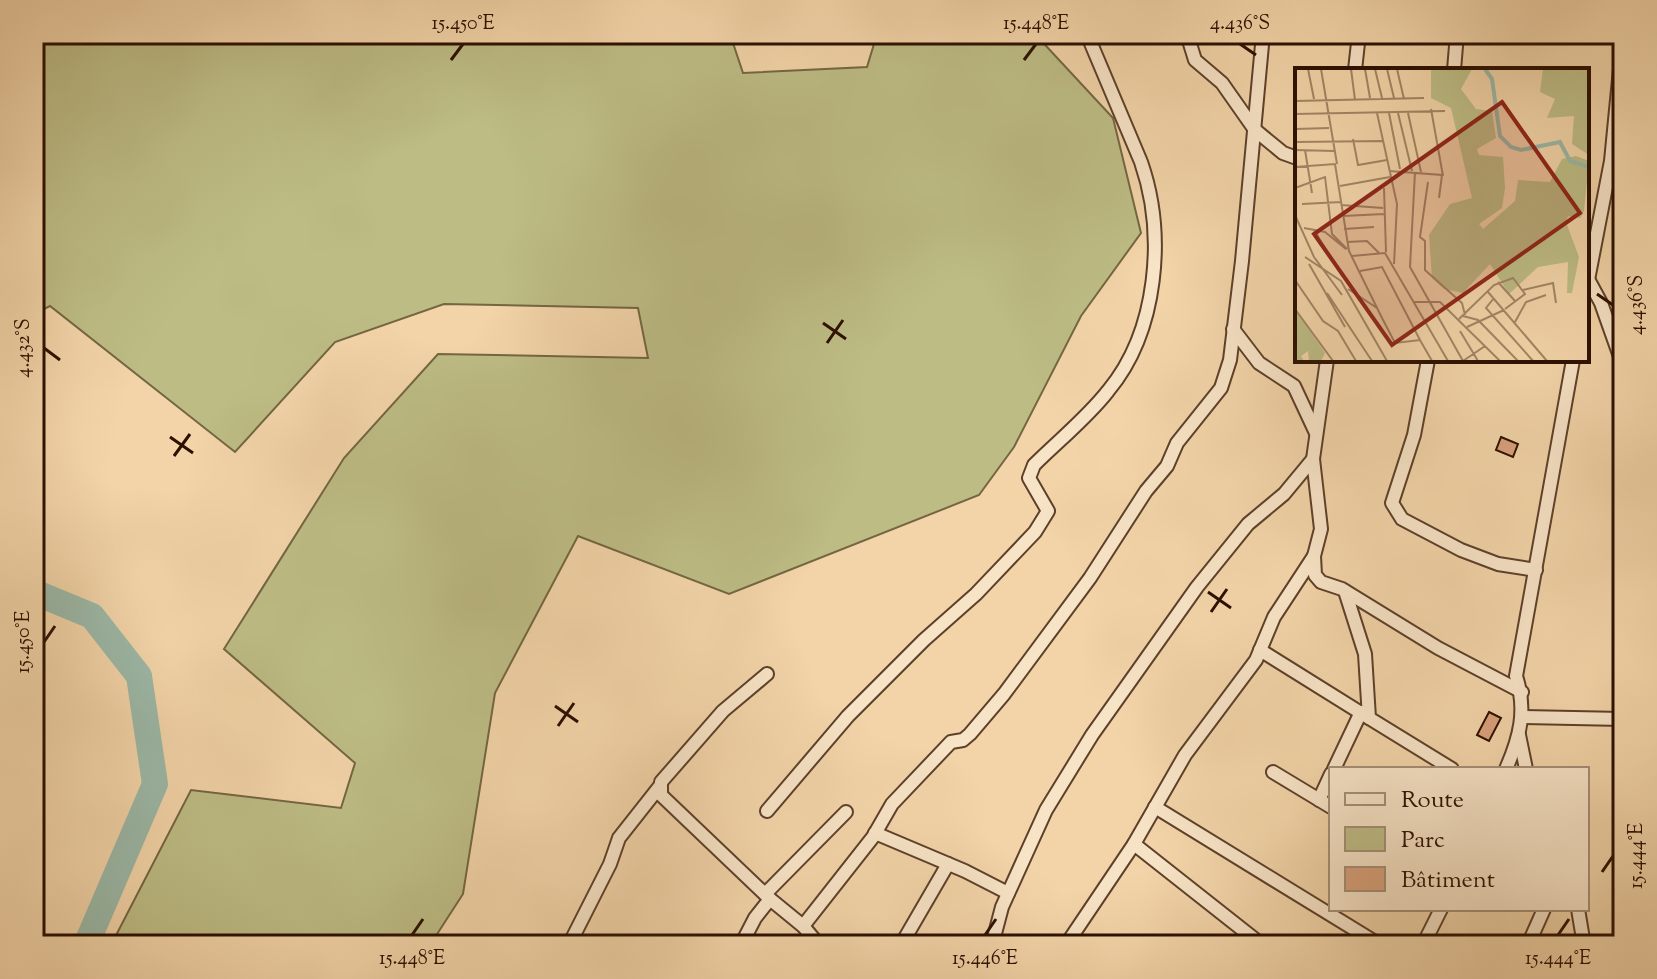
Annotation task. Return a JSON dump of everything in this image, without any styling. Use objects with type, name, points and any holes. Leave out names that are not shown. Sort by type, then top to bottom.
[{"type":"street","points":[[767,811],[870,693],[976,594],[1035,532],[1048,511],[1029,474],[1034,465],[1108,392],[1132,352],[1153,293],[1153,220],[1141,162],[1087,34]]},
{"type":"street","points":[[1187,34],[1195,60],[1222,83],[1255,130],[1283,153],[1295,157]]},
{"type":"street","points":[[803,926],[875,833],[892,804],[951,742],[965,738],[981,721],[1090,578],[1146,491],[1167,466],[1177,443],[1221,388],[1230,360],[1263,34]]},
{"type":"street","points":[[1355,68],[1359,34]]},
{"type":"street","points":[[1454,68],[1457,34]]},
{"type":"street","points":[[1589,271],[1611,161],[1623,38]]},
{"type":"street","points":[[1589,278],[1623,365]]},
{"type":"street","points":[[1233,329],[1259,363],[1294,386],[1316,433]]},
{"type":"street","points":[[1327,362],[1313,459],[1321,529],[1313,569],[1318,579],[1345,591],[1438,648],[1522,692]]},
{"type":"street","points":[[1428,362],[1414,435],[1393,507],[1402,519],[1461,550],[1498,564],[1536,570]]},
{"type":"street","points":[[1507,767],[1523,717],[1522,692],[1516,676],[1573,362]]},
{"type":"street","points":[[992,945],[1008,893],[1046,810],[1092,735],[1197,587],[1248,524],[1284,494],[1313,459]]},
{"type":"street","points":[[1066,945],[1134,844],[1185,755],[1256,660],[1274,617],[1314,556]]},
{"type":"street","points":[[1335,767],[1365,715],[1365,654],[1345,591]]},
{"type":"street","points":[[1260,650],[1449,767]]},
{"type":"street","points":[[569,945],[610,864],[619,838],[715,720],[767,674]]},
{"type":"street","points":[[1523,717],[1623,719]]},
{"type":"street","points":[[1519,735],[1525,762]]},
{"type":"street","points":[[1273,772],[1329,806]]},
{"type":"street","points":[[1319,800],[1329,778]]},
{"type":"street","points":[[660,786],[661,795],[803,926],[818,945]]},
{"type":"street","points":[[1155,807],[1380,945]]},
{"type":"street","points":[[741,945],[768,896],[846,812]]},
{"type":"street","points":[[875,833],[1008,893]]},
{"type":"street","points":[[1134,844],[1262,945]]},
{"type":"street","points":[[901,945],[948,864]]},
{"type":"street","points":[[1423,945],[1440,911]]},
{"type":"street","points":[[1528,945],[1543,911]]},
{"type":"street","points":[[1578,911],[1584,945]]},
{"type":"green space","points":[[34,34],[730,34],[743,73],[867,67],[877,34],[1035,34],[1113,118],[1141,233],[1081,316],[1014,447],[979,495],[729,594],[578,536],[495,693],[463,894],[430,945],[111,945],[191,790],[341,808],[355,763],[224,649],[344,458],[438,354],[648,358],[638,308],[444,304],[335,342],[235,452],[50,306],[34,314]]},
{"type":"building","points":[[1501,437],[1518,444],[1513,457],[1496,450]]},
{"type":"building","points":[[1489,712],[1501,718],[1489,741],[1477,735]]},
{"type":"waterway","points":[[34,592],[92,616],[139,676],[155,784],[86,945]]}]
